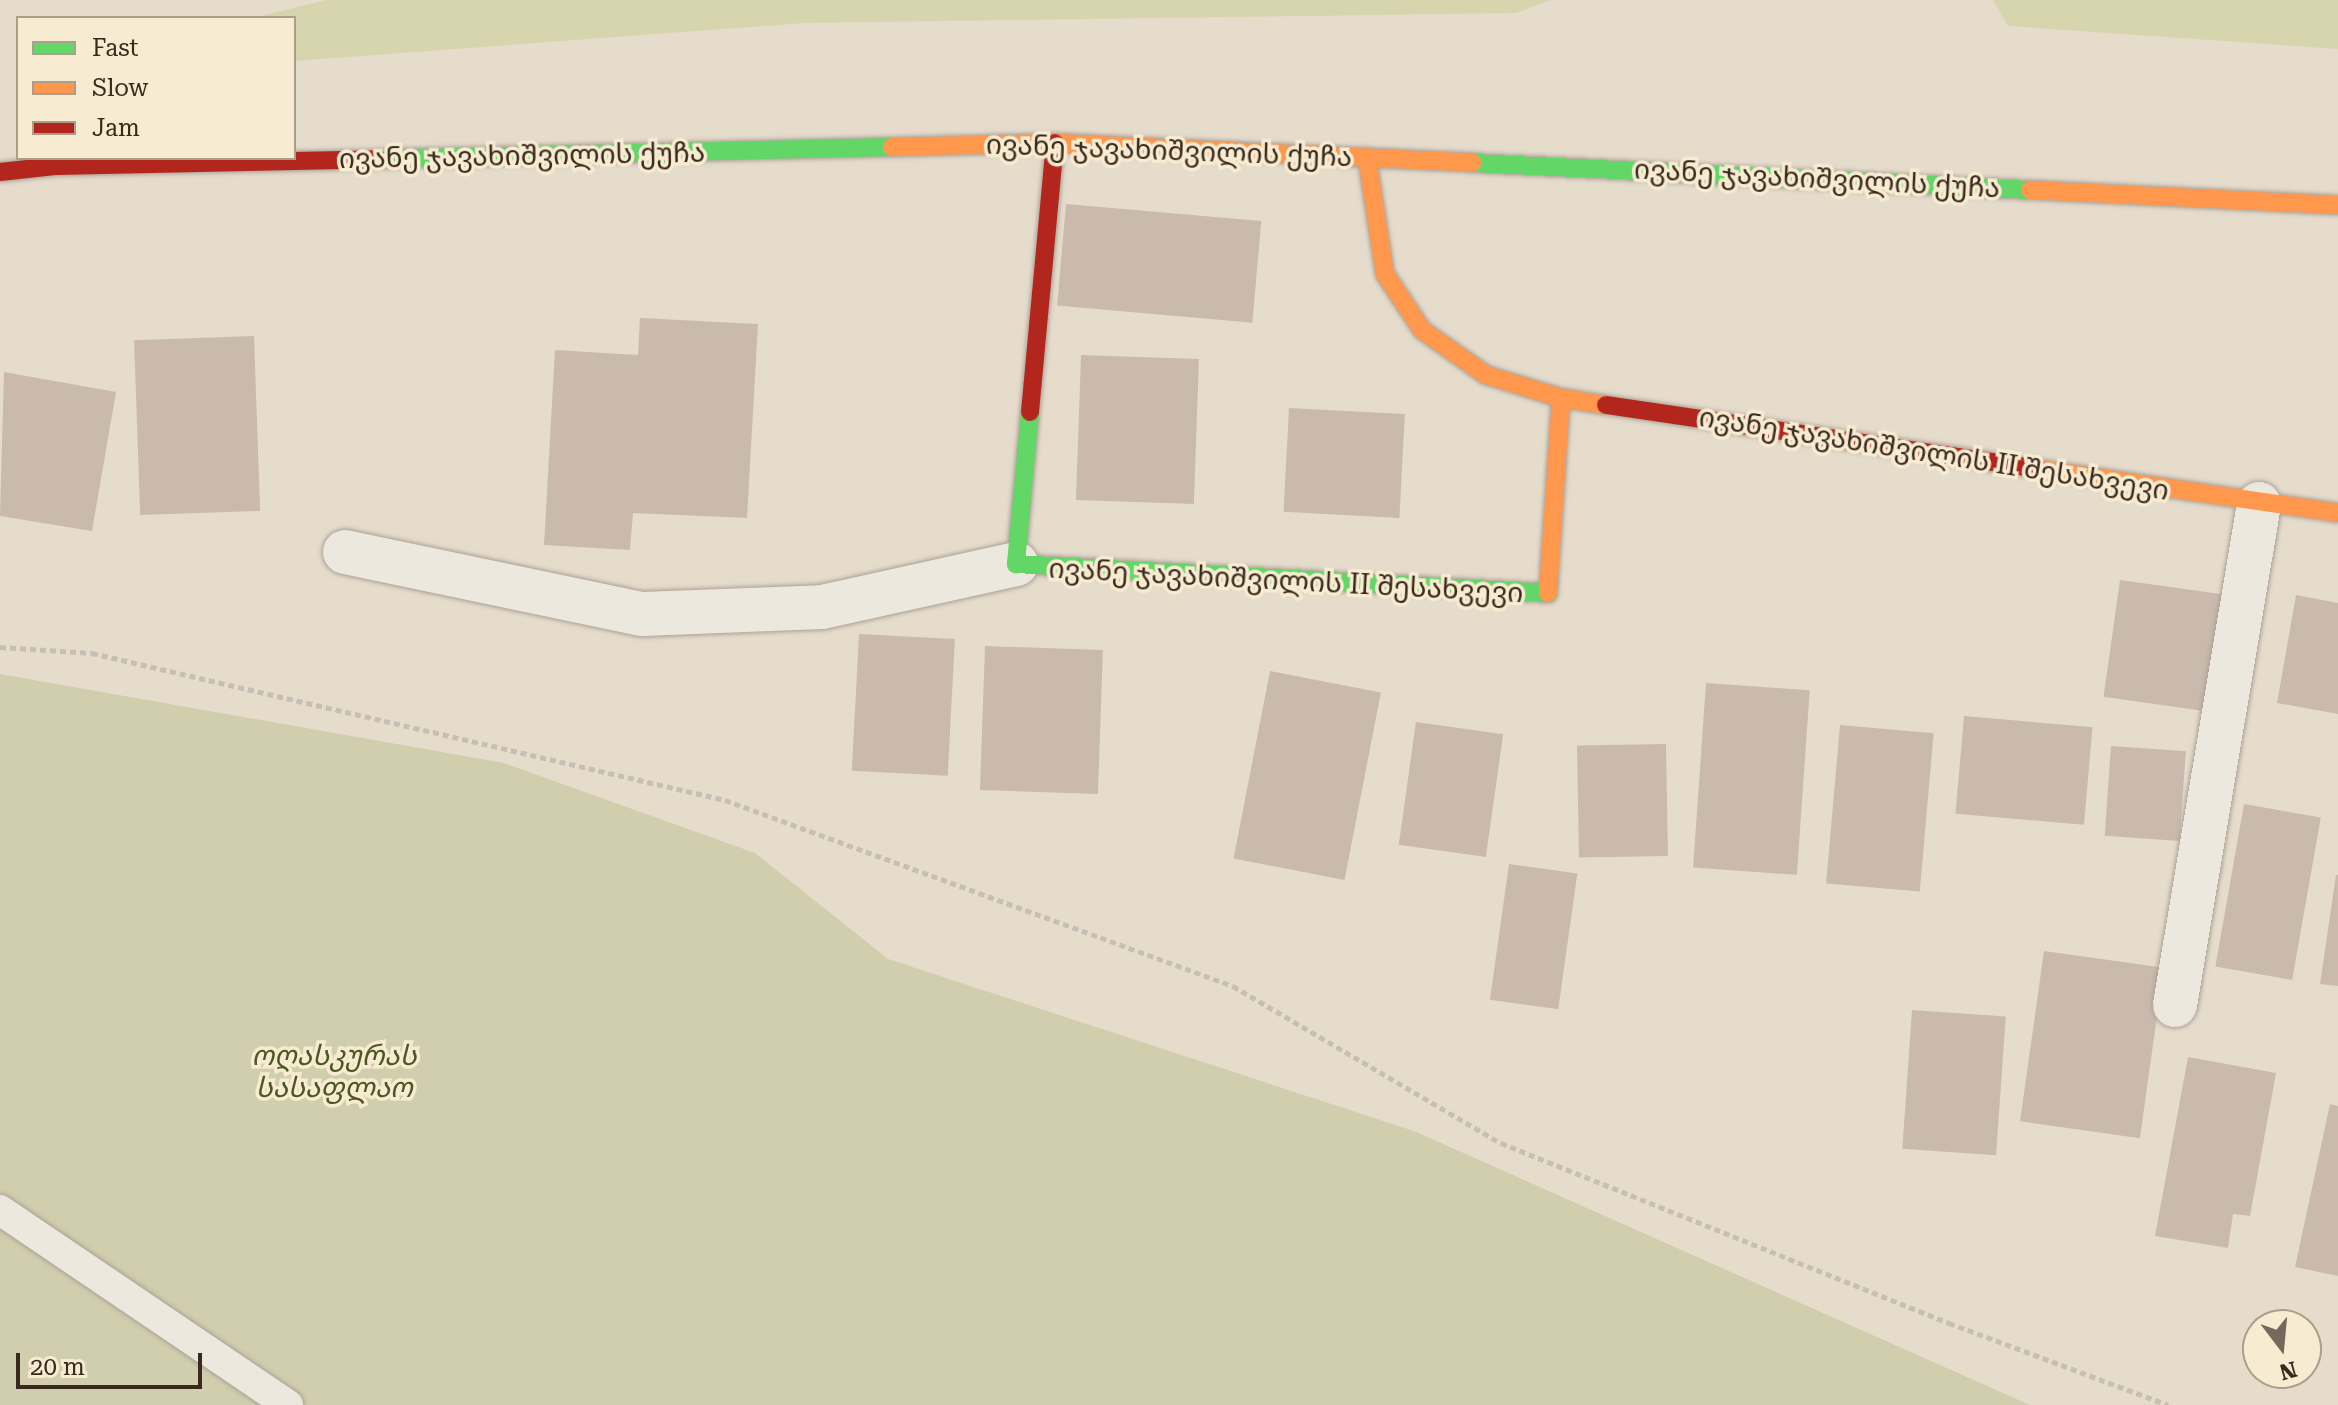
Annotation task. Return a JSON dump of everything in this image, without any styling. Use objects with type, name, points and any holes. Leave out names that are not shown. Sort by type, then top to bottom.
[{"type":"main road","name":"ივანე ჯავახიშვილის ქუჩა","points":[[0,172],[55,166],[1055,143],[2338,205]]},
{"type":"main road","name":"ივანე ჯავახიშვილის II შესახვევი","points":[[1055,143],[1016,564],[1548,596],[1561,398]]},
{"type":"main road","name":"ივანე ჯავახიშვილის II შესახვევი","points":[[1367,157],[1385,274],[1422,330],[1486,375],[1561,398],[2259,504],[2338,513]]},
{"type":"street","points":[[2175,1005],[2259,504]]},
{"type":"street","name":"ივანე ჯავახიშვილის II შესახვევი","points":[[345,552],[643,614],[822,607],[1016,564]]},
{"type":"lane","points":[[0,1210],[288,1405]]},
{"type":"path","points":[[0,647],[92,653],[725,800],[1233,986],[1501,1143],[2168,1405]]},
{"type":"shaded area","points":[[327,0],[1551,0],[1516,13],[806,23],[296,61],[296,16],[260,16]]},
{"type":"shaded area","points":[[1993,0],[2338,0],[2338,49],[2008,26]]},
{"type":"green space","name":"ოღასკურას სასაფლაო","points":[[0,674],[504,763],[755,853],[888,959],[1414,1131],[2030,1405],[0,1405]]},
{"type":"building","points":[[1066,204],[1261,221],[1252,323],[1057,306]]},
{"type":"building","points":[[640,318],[758,324],[747,518],[633,513],[630,550],[544,545],[555,350],[638,355]]},
{"type":"building","points":[[254,336],[260,511],[140,515],[134,340]]},
{"type":"building","points":[[1081,355],[1199,359],[1194,504],[1076,500]]},
{"type":"building","points":[[4,372],[116,392],[92,531],[0,516]]},
{"type":"building","points":[[1289,408],[1405,414],[1399,518],[1284,512]]},
{"type":"building","points":[[2120,580],[2224,595],[2208,711],[2104,697]]},
{"type":"building","points":[[2296,595],[2338,603],[2338,714],[2277,703]]},
{"type":"building","points":[[859,634],[955,639],[948,776],[852,771]]},
{"type":"building","points":[[985,646],[1103,650],[1098,794],[980,790]]},
{"type":"building","points":[[1270,671],[1381,693],[1344,880],[1234,858]]},
{"type":"building","points":[[1706,683],[1810,690],[1797,875],[1693,868]]},
{"type":"building","points":[[1964,716],[2093,727],[2084,825],[1955,814]]},
{"type":"building","points":[[1416,722],[1503,734],[1486,857],[1399,845]]},
{"type":"building","points":[[1840,725],[1934,733],[1920,892],[1826,883]]},
{"type":"building","points":[[1666,744],[1668,856],[1579,858],[1577,746]]},
{"type":"building","points":[[2111,746],[2186,751],[2180,841],[2105,836]]},
{"type":"building","points":[[2244,804],[2321,818],[2292,980],[2215,966]]},
{"type":"building","points":[[1509,864],[1577,874],[1558,1009],[1490,1000]]},
{"type":"building","points":[[2338,875],[2338,986],[2320,984]]},
{"type":"building","points":[[2044,951],[2164,968],[2140,1138],[2020,1121]]},
{"type":"building","points":[[1912,1010],[2006,1017],[1996,1155],[1902,1149]]},
{"type":"building","points":[[2188,1057],[2276,1073],[2250,1216],[2233,1214],[2228,1248],[2155,1236]]},
{"type":"building","points":[[2330,1104],[2338,1106],[2338,1276],[2295,1267]]},
{"type":"traffic: fast","points":[[378,159],[892,147]]},
{"type":"traffic: fast","points":[[1473,163],[2030,190]]},
{"type":"traffic: fast","points":[[1030,412],[1016,564],[1548,593]]},
{"type":"traffic: slow","points":[[892,147],[1055,143],[1473,163]]},
{"type":"traffic: slow","points":[[1367,157],[1385,274],[1422,330],[1486,375],[1561,398],[1606,405]]},
{"type":"traffic: slow","points":[[2030,190],[2338,205]]},
{"type":"traffic: slow","points":[[1548,593],[1561,398]]},
{"type":"traffic: slow","points":[[2038,469],[2338,513]]},
{"type":"traffic: jam","points":[[1030,412],[1055,143]]},
{"type":"traffic: jam","points":[[0,172],[55,166],[378,159]]},
{"type":"traffic: jam","points":[[1606,405],[2038,469]]}]
